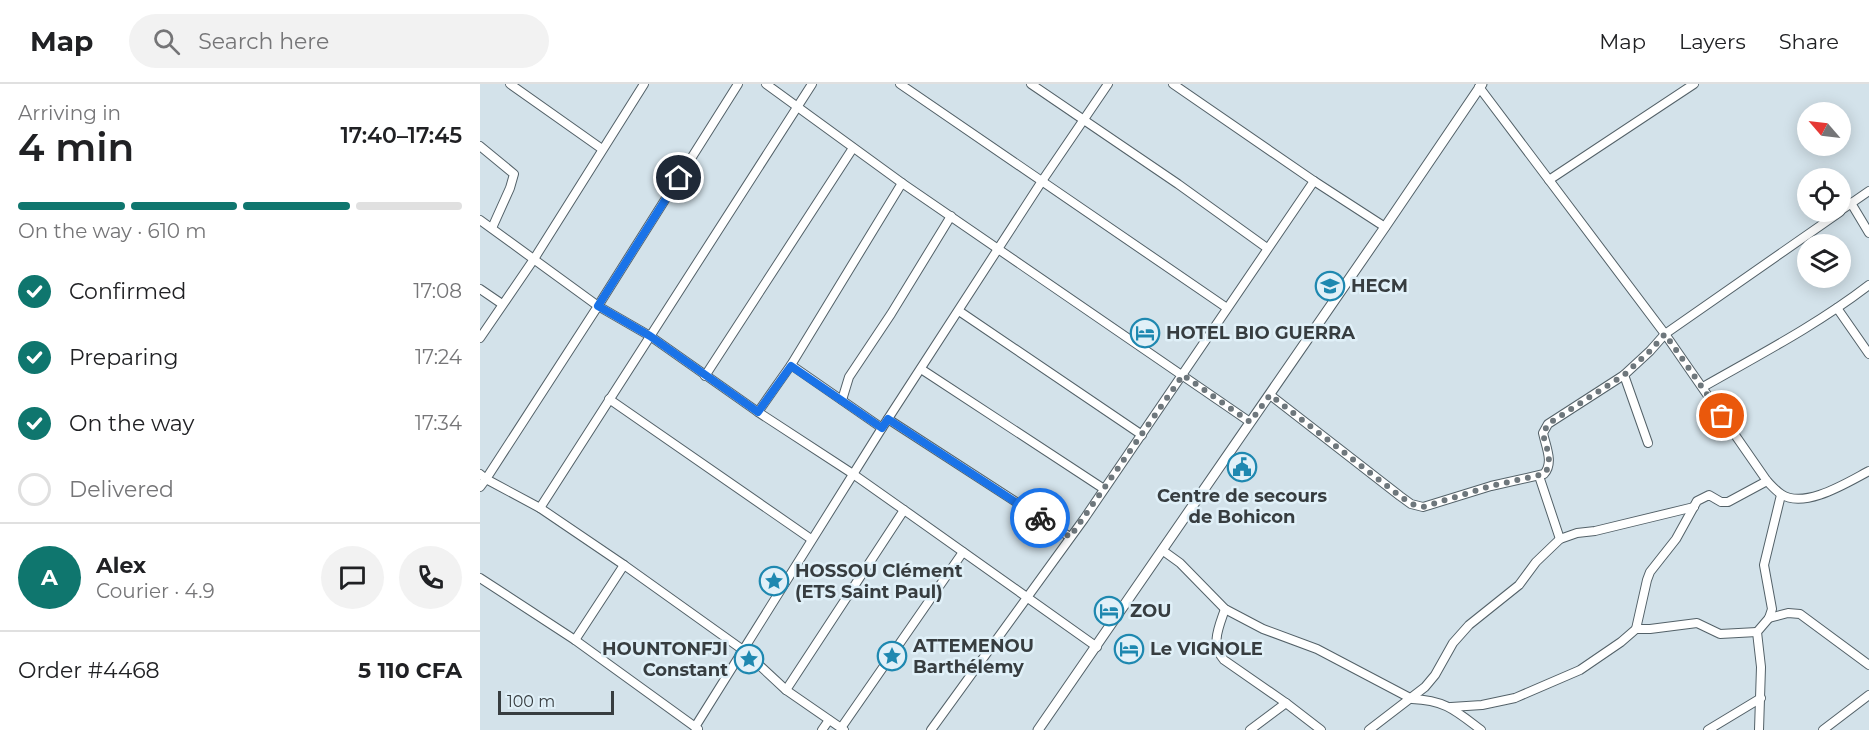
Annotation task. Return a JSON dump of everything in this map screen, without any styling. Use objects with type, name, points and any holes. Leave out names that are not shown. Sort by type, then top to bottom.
[{"type":"street","points":[[510,84],[602,149]]},
{"type":"street","points":[[480,487],[483,476],[598,306],[738,84]]},
{"type":"street","points":[[766,84],[902,183],[1250,422]]},
{"type":"street","points":[[540,508],[812,84]]},
{"type":"street","points":[[900,84],[1227,308]]},
{"type":"street","points":[[1031,84],[1267,248]]},
{"type":"street","points":[[480,578],[575,639],[697,728],[811,539],[998,248],[1108,84]]},
{"type":"street","points":[[1173,84],[1385,227]]},
{"type":"street","points":[[1549,180],[1695,84]]},
{"type":"street","points":[[480,338],[534,259],[641,85]]},
{"type":"street","points":[[1038,730],[1480,86],[1665,334],[1767,481],[1781,495],[1792,498],[1813,496],[1833,490],[1869,471]]},
{"type":"street","points":[[480,146],[513,174],[510,188],[492,228]]},
{"type":"street","points":[[705,376],[853,148]]},
{"type":"street","points":[[931,730],[1142,435],[1314,181]]},
{"type":"street","points":[[758,412],[791,366],[902,183]]},
{"type":"street","points":[[1869,191],[1851,203],[1869,233]]},
{"type":"street","points":[[842,400],[849,376],[891,314],[951,216]]},
{"type":"street","points":[[480,219],[598,306],[650,336],[705,376],[853,474],[1097,647]]},
{"type":"street","points":[[1270,395],[1411,504],[1431,506],[1491,486],[1539,476],[1544,474],[1550,463],[1543,434],[1548,424],[1624,375],[1665,334],[1824,222]]},
{"type":"street","points":[[1703,387],[1782,343],[1869,285]]},
{"type":"street","points":[[480,289],[502,304]]},
{"type":"street","points":[[1837,308],[1869,354]]},
{"type":"street","points":[[959,310],[1142,435]]},
{"type":"street","points":[[791,366],[882,428]]},
{"type":"street","points":[[921,369],[1104,489]]},
{"type":"street","points":[[1624,375],[1648,443]]},
{"type":"street","points":[[609,399],[811,539]]},
{"type":"street","points":[[888,419],[1070,537]]},
{"type":"street","points":[[483,476],[540,508],[624,565],[743,650],[786,690],[842,729],[963,552]]},
{"type":"street","points":[[1539,476],[1560,539]]},
{"type":"street","points":[[1162,550],[1180,563],[1225,609],[1263,629],[1317,649],[1412,699],[1427,700],[1451,707],[1482,705],[1515,698],[1549,685],[1580,670],[1621,642],[1636,629],[1650,572],[1676,539],[1697,501],[1704,496],[1712,496],[1720,502],[1728,502],[1767,481]]},
{"type":"street","points":[[1636,629],[1697,623],[1720,634],[1757,632],[1769,618],[1772,604],[1764,560],[1781,495]]},
{"type":"street","points":[[1368,730],[1412,699],[1435,675],[1453,642],[1519,585],[1536,562],[1560,539],[1577,533],[1595,531],[1694,507]]},
{"type":"street","points":[[786,690],[904,510]]},
{"type":"street","points":[[575,639],[624,565]]},
{"type":"street","points":[[1225,609],[1216,635],[1219,655],[1321,730]]},
{"type":"street","points":[[1769,618],[1788,613],[1800,614],[1869,665]]},
{"type":"street","points":[[1757,632],[1761,667],[1759,730]]},
{"type":"street","points":[[1823,730],[1869,695]]},
{"type":"street","points":[[1711,729],[1761,698]]},
{"type":"street","points":[[1250,730],[1286,703]]},
{"type":"street","points":[[1451,707],[1481,730]]},
{"type":"street","points":[[822,730],[829,720]]},
{"type":"way so far","points":[[1040,518],[1070,537],[1183,375],[1250,422],[1270,395],[1400,496],[1411,504],[1423,507],[1491,486],[1544,474],[1550,463],[1543,434],[1548,424],[1624,375],[1638,364],[1665,334],[1722,416]]},
{"type":"place","name":"HECM","points":[[1330,286]]},
{"type":"place","name":"HOTEL BIO GUERRA","points":[[1145,333]]},
{"type":"place","name":"Centre de secours de Bohicon","points":[[1242,467]]},
{"type":"place","name":"HOSSOU Clément (ETS Saint Paul)","points":[[774,581]]},
{"type":"place","name":"ZOU","points":[[1109,611]]},
{"type":"place","name":"Le VIGNOLE","points":[[1129,649]]},
{"type":"place","name":"ATTEMENOU Barthélemy","points":[[892,656]]},
{"type":"place","name":"HOUNTONFJI Constant","points":[[749,659]]},
{"type":"route","points":[[679,178],[598,306],[650,336],[758,412],[791,366],[882,428],[888,419],[1040,518]]}]
